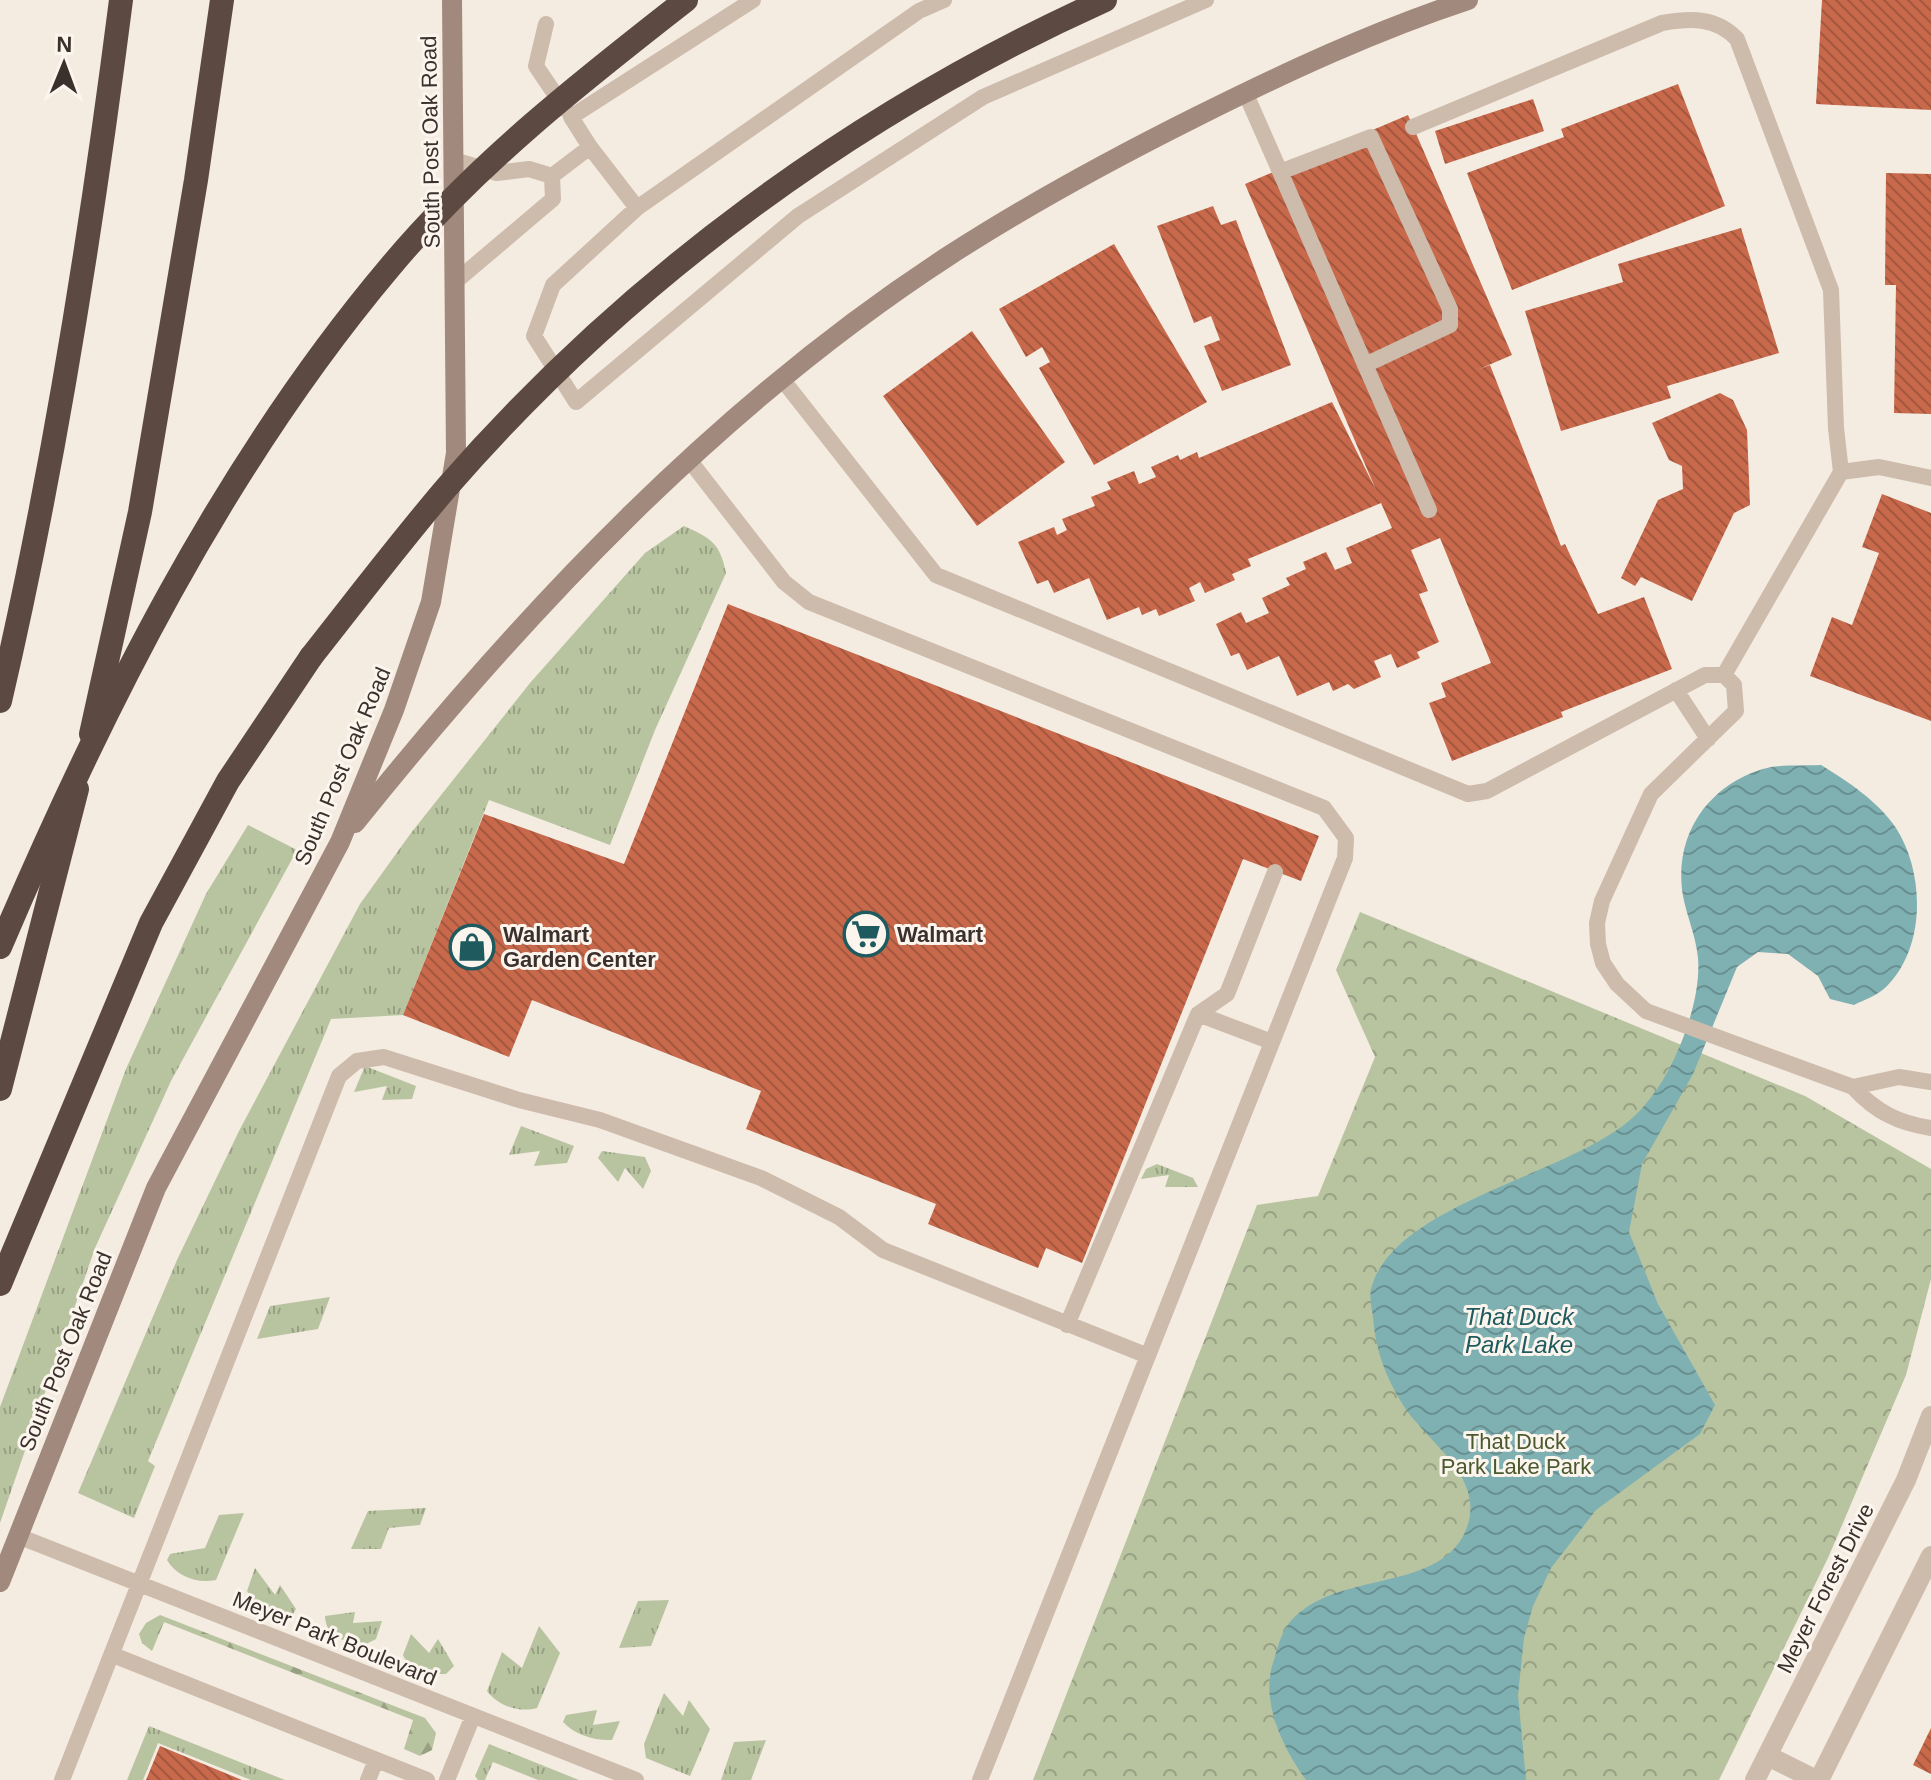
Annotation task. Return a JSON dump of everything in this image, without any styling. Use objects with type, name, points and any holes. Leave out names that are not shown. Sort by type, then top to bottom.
[{"type":"highway","points":[[0,701],[29,577],[64,381],[100,163],[121,0]]},
{"type":"highway","points":[[0,1089],[90,740],[140,512],[194,195],[222,0]]},
{"type":"highway","points":[[0,947],[46,839],[125,678],[201,540],[297,388],[390,266],[484,168],[589,76],[686,0]]},
{"type":"highway","points":[[0,1284],[151,923],[228,781],[311,657],[439,496],[507,423],[620,314],[729,222],[830,152],[942,82],[1105,0]]},
{"type":"main road","name":"South Post Oak Road","points":[[0,1582],[156,1188],[340,842],[394,710],[431,602],[456,453],[452,0]]},
{"type":"main road","points":[[340,842],[433,725],[559,587],[690,461],[782,379],[948,256],[1091,170],[1245,92],[1407,21],[1468,0]]},
{"type":"street","name":"Meyer Forest Drive","points":[[1755,1780],[1906,1480],[1931,1416]]},
{"type":"street","points":[[1768,1756],[1817,1780],[1931,1556]]},
{"type":"lane","points":[[571,117],[753,0]]},
{"type":"lane","points":[[944,0],[916,5],[637,208],[553,285],[534,336],[576,402],[798,216],[983,97],[1206,0]]},
{"type":"lane","points":[[1413,127],[1662,23],[1695,20],[1726,27],[1737,39],[1831,290],[1836,428],[1841,472],[1724,675]]},
{"type":"lane","points":[[546,24],[536,66],[590,147],[637,208]]},
{"type":"lane","points":[[1245,92],[1429,510]]},
{"type":"lane","points":[[1280,172],[1371,137],[1450,309],[1450,325],[1365,365]]},
{"type":"lane","points":[[552,176],[590,147]]},
{"type":"lane","points":[[454,160],[497,173],[529,169],[552,176]]},
{"type":"lane","points":[[455,282],[553,199],[552,176]]},
{"type":"lane","points":[[782,379],[936,575],[1468,794],[1487,791],[1705,675],[1724,675],[1734,685],[1736,711],[1680,762],[1651,794],[1602,901],[1597,923],[1603,963],[1617,984],[1646,1011],[1853,1087],[1870,1106],[1892,1119],[1931,1128]]},
{"type":"lane","points":[[690,461],[784,582],[809,602],[1324,808],[1346,838],[1345,858],[980,1780]]},
{"type":"lane","points":[[1841,472],[1879,467],[1931,478]]},
{"type":"lane","points":[[1676,690],[1708,739]]},
{"type":"lane","points":[[1067,1325],[1198,1014],[1227,994],[1275,872]]},
{"type":"lane","points":[[1198,1014],[1272,1042]]},
{"type":"lane","points":[[62,1780],[339,1076],[357,1061],[384,1057],[431,1070],[519,1100],[600,1120],[761,1178],[839,1217],[883,1250],[1148,1356]]},
{"type":"lane","points":[[1853,1087],[1899,1077],[1931,1082]]},
{"type":"lane","name":"Meyer Park Boulevard","points":[[18,1536],[636,1780]]},
{"type":"lane","points":[[113,1655],[427,1780]]},
{"type":"lane","points":[[447,1780],[473,1716]]},
{"type":"lane","points":[[368,1780],[376,1760]]},
{"type":"green space","points":[[684,526],[713,543],[721,555],[726,573],[655,730],[610,845],[489,800],[403,1015],[331,1019],[148,1461],[155,1466],[134,1518],[78,1493],[177,1260],[239,1131],[360,904],[411,833],[530,683],[645,553]]},
{"type":"green space","points":[[248,825],[297,850],[171,1081],[95,1248],[0,1523],[0,1407],[126,1069],[206,894]]},
{"type":"green space","name":"That Duck Park Lake Park","points":[[1360,912],[1805,1096],[1931,1169],[1931,1279],[1906,1375],[1828,1558],[1719,1780],[1033,1780],[1257,1205],[1318,1196],[1375,1057],[1336,970]]},
{"type":"green space","points":[[365,1066],[416,1086],[412,1099],[382,1100],[387,1086],[354,1092]]},
{"type":"green space","points":[[521,1126],[574,1146],[567,1163],[534,1166],[540,1151],[509,1155]]},
{"type":"green space","points":[[602,1151],[645,1157],[651,1171],[643,1189],[625,1168],[618,1182],[598,1158]]},
{"type":"green space","points":[[1157,1164],[1193,1178],[1198,1187],[1165,1187],[1169,1175],[1141,1179],[1146,1169]]},
{"type":"green space","points":[[330,1297],[318,1329],[257,1339],[270,1306]]},
{"type":"green space","points":[[426,1508],[420,1525],[389,1528],[381,1549],[351,1549],[368,1511]]},
{"type":"green space","points":[[244,1513],[216,1580],[188,1578],[176,1571],[167,1560],[170,1554],[205,1548],[219,1515]]},
{"type":"green space","points":[[255,1568],[275,1595],[280,1585],[296,1609],[293,1614],[272,1613],[251,1597],[247,1591]]},
{"type":"green space","points":[[669,1600],[651,1646],[619,1648],[638,1601]]},
{"type":"green space","points":[[355,1612],[353,1623],[382,1621],[376,1639],[362,1646],[332,1634],[326,1623],[325,1616]]},
{"type":"green space","points":[[160,1615],[425,1718],[436,1733],[432,1750],[420,1756],[404,1749],[413,1720],[164,1622],[152,1651],[142,1643],[139,1634],[146,1623]]},
{"type":"green space","points":[[539,1626],[560,1653],[537,1708],[523,1710],[509,1707],[487,1691],[502,1652],[522,1668]]},
{"type":"green space","points":[[411,1634],[429,1653],[438,1639],[454,1666],[446,1674],[432,1674],[407,1663],[403,1655]]},
{"type":"green space","points":[[664,1693],[683,1716],[689,1700],[710,1729],[690,1776],[646,1758],[644,1744]]},
{"type":"green space","points":[[597,1710],[593,1725],[620,1721],[612,1740],[586,1736],[563,1722],[566,1715]]},
{"type":"green space","points":[[149,1726],[285,1780],[251,1780],[158,1743],[143,1780],[127,1780]]},
{"type":"green space","points":[[766,1740],[751,1780],[721,1780],[734,1742]]},
{"type":"green space","points":[[489,1744],[579,1780],[538,1780],[493,1762],[485,1780],[478,1780],[475,1776]]},
{"type":"water","name":"That Duck Park Lake","points":[[1821,765],[1871,800],[1896,828],[1906,846],[1916,888],[1917,910],[1909,952],[1886,987],[1854,1005],[1830,999],[1818,976],[1788,954],[1758,952],[1737,967],[1693,1074],[1642,1164],[1629,1232],[1658,1304],[1715,1405],[1700,1434],[1596,1510],[1551,1568],[1533,1606],[1524,1638],[1518,1695],[1526,1780],[1306,1780],[1282,1739],[1269,1691],[1274,1660],[1287,1626],[1306,1608],[1329,1596],[1431,1565],[1451,1552],[1465,1532],[1470,1513],[1469,1495],[1462,1478],[1403,1405],[1382,1363],[1370,1296],[1385,1260],[1411,1235],[1445,1213],[1601,1140],[1641,1110],[1662,1082],[1675,1057],[1686,1030],[1697,986],[1698,958],[1683,896],[1681,874],[1683,853],[1698,816],[1725,788],[1743,777],[1770,767]]},
{"type":"building","points":[[1822,0],[1931,0],[1931,110],[1816,104]]},
{"type":"building","points":[[1678,84],[1725,206],[1512,290],[1467,173],[1564,137],[1561,129]]},
{"type":"building","points":[[1533,99],[1544,131],[1445,164],[1435,131]]},
{"type":"building","points":[[1408,115],[1512,355],[1477,370],[1490,365],[1561,546],[1565,544],[1598,614],[1644,597],[1672,669],[1561,712],[1563,717],[1452,761],[1429,703],[1446,697],[1441,683],[1491,663],[1440,538],[1411,550],[1428,591],[1419,594],[1439,642],[1417,652],[1420,658],[1397,668],[1391,654],[1374,661],[1381,677],[1354,689],[1348,684],[1333,691],[1329,682],[1297,696],[1279,656],[1247,670],[1239,653],[1231,656],[1216,624],[1241,612],[1246,623],[1269,613],[1262,598],[1290,585],[1286,578],[1306,569],[1303,562],[1326,552],[1335,570],[1352,563],[1346,548],[1392,528],[1381,503],[1248,559],[1251,566],[1232,574],[1235,580],[1205,593],[1200,582],[1189,588],[1195,601],[1159,616],[1156,609],[1142,615],[1139,607],[1107,620],[1089,578],[1054,593],[1048,580],[1037,584],[1018,542],[1054,527],[1057,535],[1067,530],[1062,519],[1095,506],[1091,497],[1111,489],[1107,482],[1134,471],[1139,484],[1156,477],[1151,467],[1178,455],[1180,460],[1197,452],[1199,458],[1332,402],[1376,490],[1245,184]]},
{"type":"building","points":[[1886,173],[1931,174],[1931,414],[1894,413],[1896,285],[1885,285]]},
{"type":"building","points":[[1213,206],[1221,225],[1236,220],[1291,365],[1222,391],[1204,346],[1220,340],[1211,316],[1194,323],[1157,226]]},
{"type":"building","points":[[1741,228],[1779,353],[1667,386],[1671,398],[1561,431],[1525,311],[1623,282],[1618,264]]},
{"type":"building","points":[[1114,244],[1207,402],[1094,465],[1039,368],[1050,362],[1042,347],[1026,357],[999,309]]},
{"type":"building","points":[[972,331],[1065,462],[977,526],[883,396]]},
{"type":"building","points":[[1720,393],[1733,400],[1747,430],[1750,505],[1734,513],[1692,601],[1641,577],[1635,586],[1621,578],[1658,500],[1683,489],[1682,466],[1669,460],[1652,423]]},
{"type":"building","points":[[1882,494],[1931,513],[1931,721],[1810,676],[1832,617],[1852,625],[1879,553],[1862,547]]},
{"type":"building","name":"Walmart","points":[[728,604],[1319,836],[1301,881],[1243,859],[1082,1263],[1046,1248],[1038,1268],[928,1224],[936,1204],[746,1129],[761,1091],[532,1000],[509,1057],[403,1015],[484,814],[624,864]]},
{"type":"building","points":[[1931,1728],[1931,1774],[1913,1765]]},
{"type":"building","points":[[160,1746],[242,1780],[146,1780]]},
{"type":"place","name":"Walmart","points":[[866,934]]},
{"type":"place","name":"Walmart Garden Center","points":[[472,947]]}]
